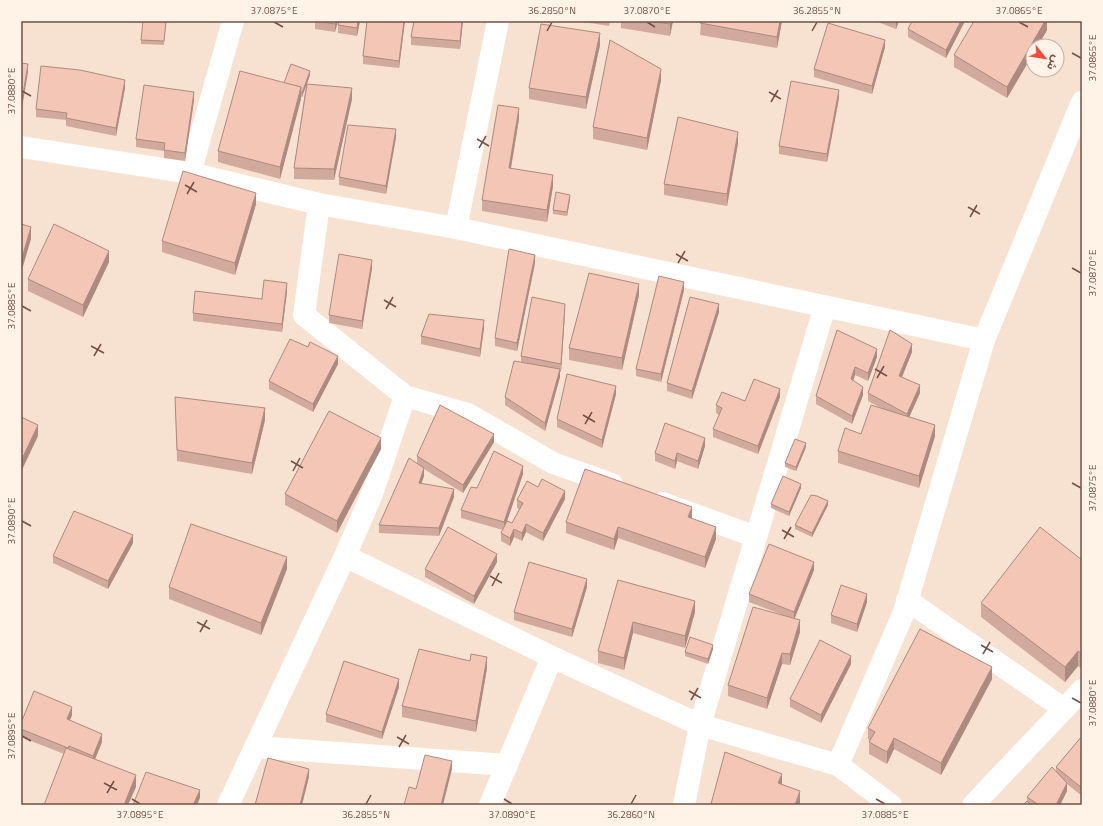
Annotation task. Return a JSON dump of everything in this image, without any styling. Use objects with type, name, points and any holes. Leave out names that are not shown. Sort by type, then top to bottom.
[{"type":"street","points":[[190,173],[233,21]]},
{"type":"street","points":[[456,228],[498,21]]},
{"type":"street","points":[[838,765],[904,612],[984,340],[1082,102]]},
{"type":"street","points":[[21,147],[190,173],[319,204],[456,228],[984,340]]},
{"type":"street","points":[[319,204],[304,315],[405,396],[468,414],[553,463],[756,537]]},
{"type":"street","points":[[684,805],[700,725],[825,306]]},
{"type":"street","points":[[228,805],[345,556],[372,494],[405,396]]},
{"type":"street","points":[[345,556],[552,657],[700,725],[838,765],[891,805]]},
{"type":"street","points":[[908,600],[1075,701],[973,805]]},
{"type":"street","points":[[490,805],[552,657]]},
{"type":"street","points":[[255,747],[507,765]]},
{"type":"shaded area","points":[[21,21],[1082,21],[1082,805],[21,805]]},
{"type":"building","points":[[143,21],[166,21],[164,41],[141,40]]},
{"type":"building","points":[[317,21],[336,21],[335,24]]},
{"type":"building","points":[[339,21],[358,21],[357,28],[338,25]]},
{"type":"building","points":[[367,21],[404,21],[399,61],[363,56]]},
{"type":"building","points":[[414,21],[462,21],[460,41],[411,37]]},
{"type":"building","points":[[649,21],[671,21],[670,24]]},
{"type":"building","points":[[701,21],[780,21],[777,37],[700,23]]},
{"type":"building","points":[[912,21],[961,21],[946,50],[908,29]]},
{"type":"building","points":[[974,21],[1045,21],[1035,38],[1025,38],[1025,56],[1007,87],[954,55]]},
{"type":"building","points":[[828,23],[885,40],[872,86],[814,69]]},
{"type":"building","points":[[541,24],[600,33],[586,97],[529,88]]},
{"type":"building","points":[[610,40],[661,69],[647,138],[593,127]]},
{"type":"building","points":[[21,63],[28,64],[21,106]]},
{"type":"building","points":[[291,64],[310,71],[302,93],[301,87],[284,83]]},
{"type":"building","points":[[41,66],[80,70],[125,80],[116,128],[66,118],[67,113],[36,109]]},
{"type":"building","points":[[240,71],[301,87],[280,167],[218,151]]},
{"type":"building","points":[[791,81],[839,90],[827,154],[779,146]]},
{"type":"building","points":[[307,84],[352,88],[334,169],[294,168]]},
{"type":"building","points":[[144,85],[194,92],[185,153],[164,150],[165,143],[136,139]]},
{"type":"building","points":[[498,105],[519,108],[509,168],[553,175],[547,210],[482,200]]},
{"type":"building","points":[[678,117],[738,132],[727,194],[664,184]]},
{"type":"building","points":[[348,125],[396,129],[386,186],[339,177]]},
{"type":"building","points":[[183,171],[256,193],[235,263],[162,241]]},
{"type":"building","points":[[556,192],[570,195],[567,212],[553,210]]},
{"type":"building","points":[[21,224],[31,227],[21,261]]},
{"type":"building","points":[[54,224],[109,251],[83,305],[28,279]]},
{"type":"building","points":[[509,249],[535,255],[517,343],[495,338]]},
{"type":"building","points":[[339,254],[372,260],[362,321],[329,315]]},
{"type":"building","points":[[589,273],[639,284],[622,358],[569,348]]},
{"type":"building","points":[[659,276],[684,282],[661,374],[636,369]]},
{"type":"building","points":[[264,280],[287,283],[282,324],[193,313],[195,291],[262,299]]},
{"type":"building","points":[[532,297],[565,304],[561,364],[521,356]]},
{"type":"building","points":[[690,297],[719,304],[692,391],[667,383]]},
{"type":"building","points":[[429,314],[484,320],[480,349],[421,336]]},
{"type":"building","points":[[837,330],[877,349],[868,373],[855,367],[851,379],[863,387],[852,416],[816,396]]},
{"type":"building","points":[[890,330],[912,344],[899,376],[920,385],[907,414],[868,393]]},
{"type":"building","points":[[290,339],[308,347],[310,342],[338,356],[313,404],[269,381]]},
{"type":"building","points":[[514,361],[560,369],[545,423],[505,397]]},
{"type":"building","points":[[567,374],[616,386],[602,440],[557,419]]},
{"type":"building","points":[[754,379],[780,389],[758,446],[713,429],[722,408],[716,405],[722,392],[745,401]]},
{"type":"building","points":[[175,397],[265,408],[252,463],[177,450]]},
{"type":"building","points":[[440,405],[494,434],[463,485],[417,456]]},
{"type":"building","points":[[871,405],[935,425],[919,476],[838,451],[845,428],[861,434]]},
{"type":"building","points":[[329,411],[381,438],[337,521],[285,494]]},
{"type":"building","points":[[21,417],[38,425],[21,461]]},
{"type":"building","points":[[665,423],[705,438],[698,461],[677,453],[675,461],[655,453]]},
{"type":"building","points":[[795,439],[806,443],[796,467],[785,463]]},
{"type":"building","points":[[494,451],[523,466],[504,522],[461,510],[471,487],[477,488]]},
{"type":"building","points":[[409,458],[424,468],[419,483],[454,489],[439,528],[379,525]]},
{"type":"building","points":[[585,469],[692,507],[688,517],[716,527],[705,557],[618,527],[614,539],[566,522]]},
{"type":"building","points":[[783,476],[801,484],[789,512],[771,504]]},
{"type":"building","points":[[542,479],[565,491],[543,533],[526,524],[522,533],[514,529],[510,538],[501,533],[507,521],[512,523],[523,503],[517,500],[527,481],[538,487]]},
{"type":"building","points":[[811,495],[828,501],[812,533],[795,525]]},
{"type":"building","points":[[74,511],[133,535],[108,581],[53,556]]},
{"type":"building","points":[[191,524],[287,557],[261,623],[169,587]]},
{"type":"building","points":[[448,527],[497,554],[474,596],[425,569]]},
{"type":"building","points":[[1040,527],[1082,560],[1082,654],[1078,651],[1065,667],[981,603]]},
{"type":"building","points":[[769,544],[814,562],[794,612],[749,594]]},
{"type":"building","points":[[529,562],[587,579],[572,629],[514,612]]},
{"type":"building","points":[[618,580],[695,601],[685,636],[633,622],[624,658],[598,651]]},
{"type":"building","points":[[841,585],[867,594],[857,624],[831,615]]},
{"type":"building","points":[[753,607],[800,620],[790,654],[782,653],[767,698],[728,685]]},
{"type":"building","points":[[920,629],[992,667],[941,763],[894,738],[887,752],[869,742],[875,732],[868,728]]},
{"type":"building","points":[[690,637],[713,645],[708,659],[685,652]]},
{"type":"building","points":[[820,640],[851,656],[821,715],[790,699]]},
{"type":"building","points":[[419,649],[470,661],[471,654],[487,657],[476,721],[402,706]]},
{"type":"building","points":[[344,661],[399,679],[382,732],[326,714]]},
{"type":"building","points":[[34,691],[72,707],[67,719],[102,734],[93,756],[69,746],[68,748],[21,729],[21,723]]},
{"type":"building","points":[[1082,736],[1082,788],[1056,767]]},
{"type":"building","points":[[66,748],[136,775],[124,805],[44,805]]},
{"type":"building","points":[[725,752],[782,774],[778,783],[800,791],[795,805],[711,804]]},
{"type":"building","points":[[425,755],[452,761],[441,805],[404,805],[409,787],[416,789]]},
{"type":"building","points":[[268,758],[309,769],[300,805],[255,805]]},
{"type":"building","points":[[1052,767],[1067,783],[1056,805],[1039,805],[1027,797]]},
{"type":"building","points":[[146,772],[200,790],[193,805],[133,805]]},
{"type":"building","points":[[1027,801],[1031,805],[1023,805]]}]
